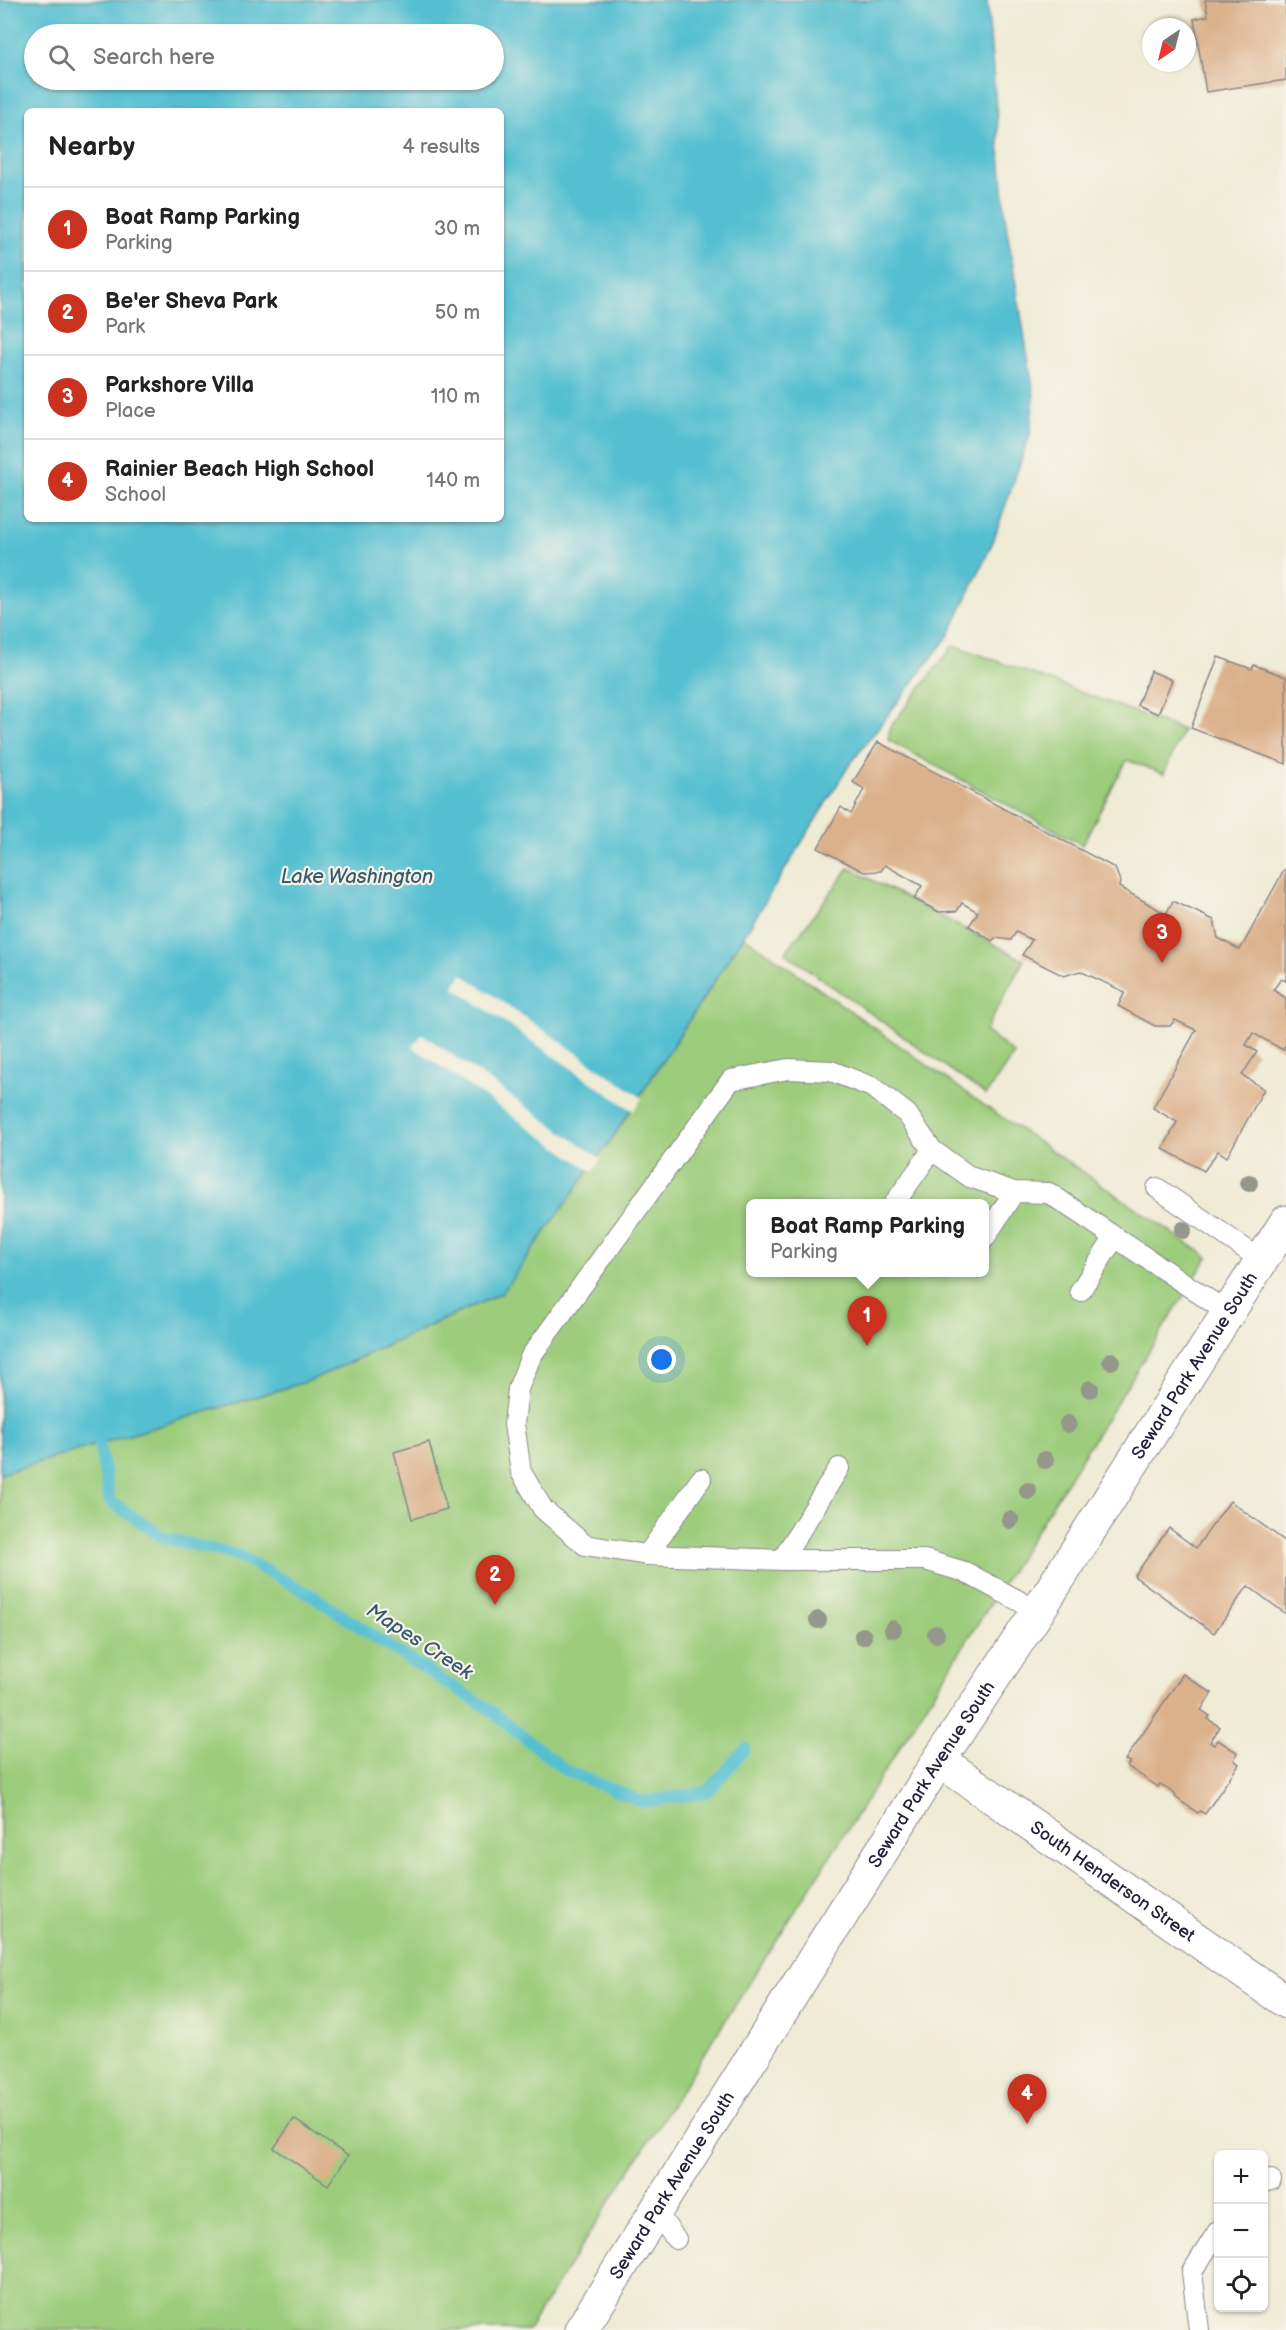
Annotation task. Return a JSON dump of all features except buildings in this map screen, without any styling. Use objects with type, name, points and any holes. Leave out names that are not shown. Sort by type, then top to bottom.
[{"type":"street","name":"Seward Park Avenue South","points":[[581,2330],[939,1760],[1038,1611],[1286,1222]]},
{"type":"street","name":"South Henderson Street","points":[[939,1760],[1286,2002]]},
{"type":"lane","points":[[1038,1611],[965,1572],[925,1560],[782,1560],[647,1556],[585,1545],[543,1509],[529,1488],[518,1459],[514,1424],[518,1389],[531,1356],[731,1080],[788,1069],[831,1071],[872,1087],[907,1114],[932,1150],[970,1177],[1014,1192],[1049,1193],[1227,1312]]},
{"type":"lane","points":[[897,1199],[932,1150]]},
{"type":"lane","points":[[1157,1188],[1261,1260]]},
{"type":"lane","points":[[989,1231],[1014,1192]]},
{"type":"lane","points":[[1080,1291],[1115,1237]]},
{"type":"lane","points":[[782,1560],[839,1468]]},
{"type":"lane","points":[[647,1556],[701,1479]]},
{"type":"lane","points":[[655,2211],[676,2239]]},
{"type":"lane","points":[[1199,2330],[1192,2272],[1214,2237]]},
{"type":"green space","points":[[954,645],[1183,730],[1164,774],[1127,760],[1082,845],[888,740],[890,727]]},
{"type":"green space","points":[[849,868],[1024,960],[985,1031],[1014,1054],[986,1095],[785,953]]},
{"type":"green space","points":[[744,936],[978,1101],[1208,1257],[907,1736],[528,2330],[0,2330],[0,1474],[311,1380],[502,1293],[617,1131]]},
{"type":"water","name":"Lake Washington","points":[[0,0],[987,0],[1006,224],[1034,394],[1030,434],[992,544],[949,635],[848,767],[752,923],[617,1131],[502,1293],[311,1380],[0,1474]]},
{"type":"pier","points":[[462,974],[642,1098],[633,1111],[454,987]]},
{"type":"pier","points":[[422,1034],[601,1159],[593,1172],[413,1047]]},
{"type":"waterway","name":"Mapes Creek","points":[[93,1431],[99,1444],[110,1501],[164,1538],[237,1555],[310,1594],[486,1707],[565,1770],[643,1802],[707,1792],[745,1749]]},
{"type":"place","name":"Parkshore Villa","points":[[1162,963]]},
{"type":"place","name":"Boat Ramp Parking","points":[[867,1346]]},
{"type":"place","name":"Be'er Sheva Park","points":[[495,1605]]},
{"type":"place","name":"Rainier Beach High School","points":[[1027,2124]]}]
